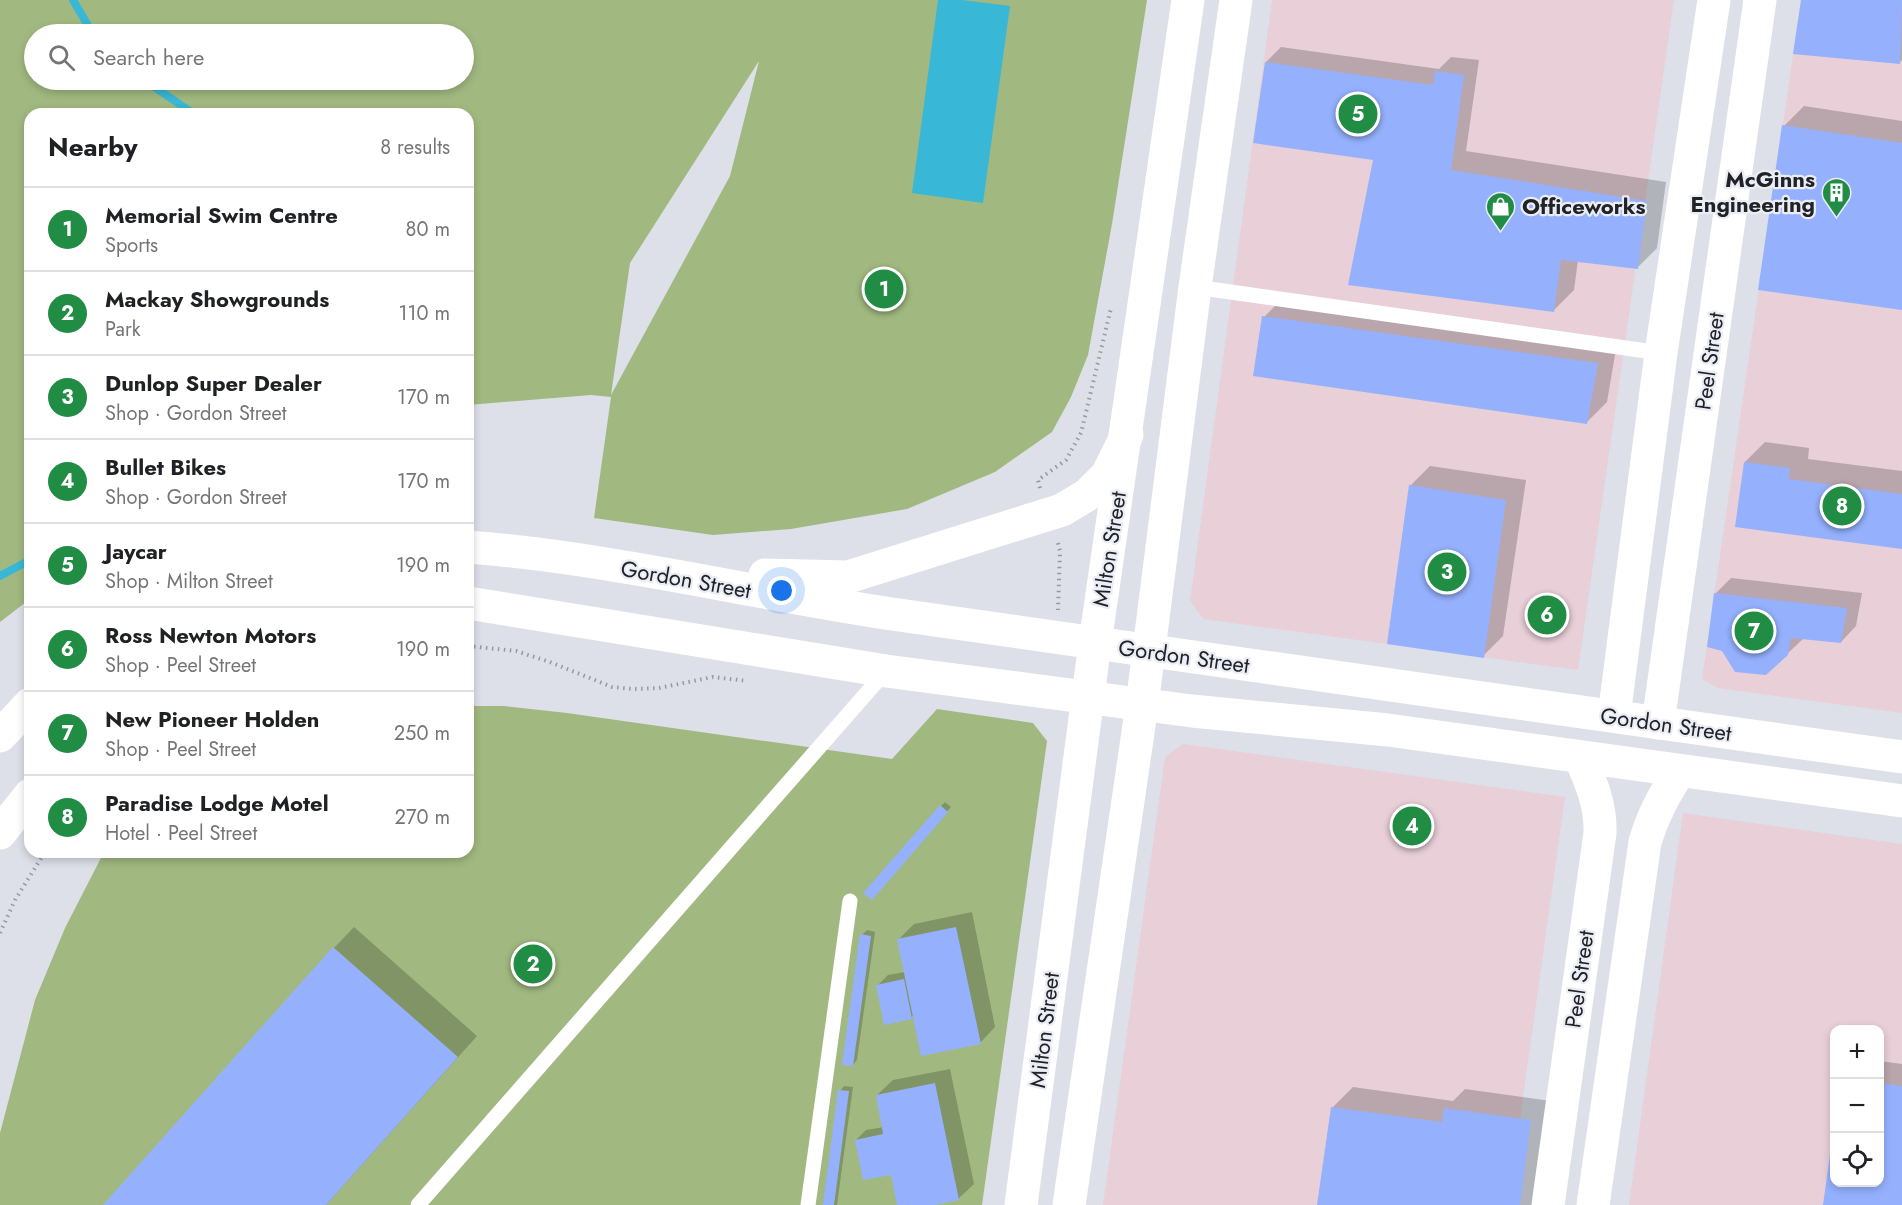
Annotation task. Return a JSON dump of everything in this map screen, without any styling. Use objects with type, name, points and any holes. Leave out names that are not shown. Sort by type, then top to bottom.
[{"type":"street","points":[[1178,0],[1182,40]]},
{"type":"street","name":"Milton Street","points":[[1021,1205],[1095,643],[1188,0]]},
{"type":"street","points":[[1070,1205],[1142,705],[1195,287],[1236,0]]},
{"type":"street","points":[[1714,0],[1661,353],[1614,716],[1651,746],[1719,759],[1740,780]]},
{"type":"street","name":"Peel Street","points":[[1658,723],[1760,0]]},
{"type":"street","points":[[622,568],[848,577],[1062,510],[1087,495],[1107,475],[1126,435]]},
{"type":"street","name":"Gordon Street","points":[[474,548],[622,568],[884,612],[1149,651],[1902,757]]},
{"type":"street","name":"Gordon Street","points":[[474,604],[886,671],[1142,705],[1388,730],[1902,801]]},
{"type":"street","points":[[0,736],[24,710]]},
{"type":"street","name":"Peel Street","points":[[1548,1205],[1600,833],[1600,816],[1592,784],[1580,757]]},
{"type":"street","name":"Peel Street","points":[[1593,1205],[1645,842],[1661,798],[1679,772]]},
{"type":"street","points":[[0,833],[24,803]]},
{"type":"street","points":[[1573,1025],[1618,1030]]},
{"type":"lane","points":[[1195,287],[1661,353]]},
{"type":"lane","points":[[418,1205],[886,671]]},
{"type":"lane","points":[[808,1205],[850,901]]},
{"type":"path","points":[[1041,492],[1038,480],[1066,460],[1081,433],[1113,299]]},
{"type":"path","points":[[1057,542],[1060,551],[1058,611]]},
{"type":"path","points":[[474,647],[516,651],[612,687],[659,688],[713,677],[756,682]]},
{"type":"path","points":[[0,933],[15,900],[41,858]]},
{"type":"shaded area","points":[[1272,0],[1674,0],[1578,670],[1203,619],[1190,601]]},
{"type":"shaded area","points":[[1801,0],[1902,0],[1902,713],[1718,688],[1702,679]]},
{"type":"shaded area","points":[[1183,744],[1565,797],[1508,1205],[1103,1205],[1165,757]]},
{"type":"shaded area","points":[[1683,813],[1902,844],[1902,1205],[1629,1205]]},
{"type":"green space","points":[[0,0],[1147,0],[1112,224],[1088,355],[1071,397],[1052,432],[995,472],[907,509],[791,529],[713,535],[594,518],[611,397],[591,395],[474,405],[474,108],[24,108],[24,604],[0,622]],"holes":[[[759,61],[730,176],[611,395],[630,263]]]},
{"type":"green space","points":[[474,706],[504,706],[567,713],[892,759],[937,709],[1033,723],[1047,741],[982,1205],[0,1205],[0,1133],[35,1000],[65,928],[101,858],[474,858]]},
{"type":"water","points":[[938,0],[962,0],[1010,6],[983,203],[912,193]]},
{"type":"building","points":[[1801,0],[1902,0],[1900,64],[1793,54]]},
{"type":"building","name":"Officeworks","points":[[1265,62],[1433,85],[1435,71],[1464,75],[1451,170],[1647,201],[1638,269],[1561,260],[1554,312],[1348,285],[1373,160],[1253,143]]},
{"type":"building","name":"McGinns Engineering","points":[[1782,125],[1902,143],[1902,310],[1758,290]]},
{"type":"building","points":[[1262,316],[1598,363],[1587,424],[1253,376]]},
{"type":"building","points":[[1744,462],[1790,468],[1789,479],[1902,494],[1902,549],[1735,527]]},
{"type":"building","points":[[1409,485],[1506,500],[1484,658],[1387,644]]},
{"type":"building","points":[[1714,593],[1847,608],[1841,643],[1791,638],[1788,655],[1766,675],[1735,672],[1722,651],[1707,647]]},
{"type":"building","points":[[940,805],[948,812],[872,900],[863,893]]},
{"type":"building","points":[[956,927],[981,1044],[921,1056],[897,939]]},
{"type":"building","points":[[860,934],[871,936],[853,1066],[842,1065]]},
{"type":"building","points":[[333,947],[458,1057],[326,1205],[103,1205]]},
{"type":"building","points":[[904,979],[912,1019],[884,1025],[876,985]]},
{"type":"building","points":[[935,1083],[959,1200],[935,1205],[897,1205],[891,1175],[863,1180],[855,1140],[883,1134],[876,1095]]},
{"type":"building","points":[[1884,1084],[1902,1086],[1902,1205],[1823,1205],[1830,1155],[1830,1187],[1884,1187]]},
{"type":"building","points":[[838,1090],[849,1091],[834,1205],[823,1205]]},
{"type":"building","points":[[1331,1107],[1442,1122],[1444,1108],[1531,1120],[1520,1205],[1317,1205]]},
{"type":"waterway","points":[[73,0],[87,24]]},
{"type":"waterway","points":[[159,90],[185,108]]},
{"type":"waterway","points":[[0,576],[24,563]]},
{"type":"place","name":"Jaycar","points":[[1358,114]]},
{"type":"place","name":"McGinns Engineering","points":[[1836,218]]},
{"type":"place","name":"Officeworks","points":[[1501,232]]},
{"type":"place","name":"Memorial Swim Centre","points":[[884,289]]},
{"type":"place","name":"Paradise Lodge Motel","points":[[1842,506]]},
{"type":"place","name":"Dunlop Super Dealer","points":[[1447,572]]},
{"type":"place","name":"Ross Newton Motors","points":[[1547,615]]},
{"type":"place","name":"New Pioneer Holden","points":[[1754,631]]},
{"type":"place","name":"Bullet Bikes","points":[[1412,826]]},
{"type":"place","name":"Mackay Showgrounds","points":[[533,964]]}]
